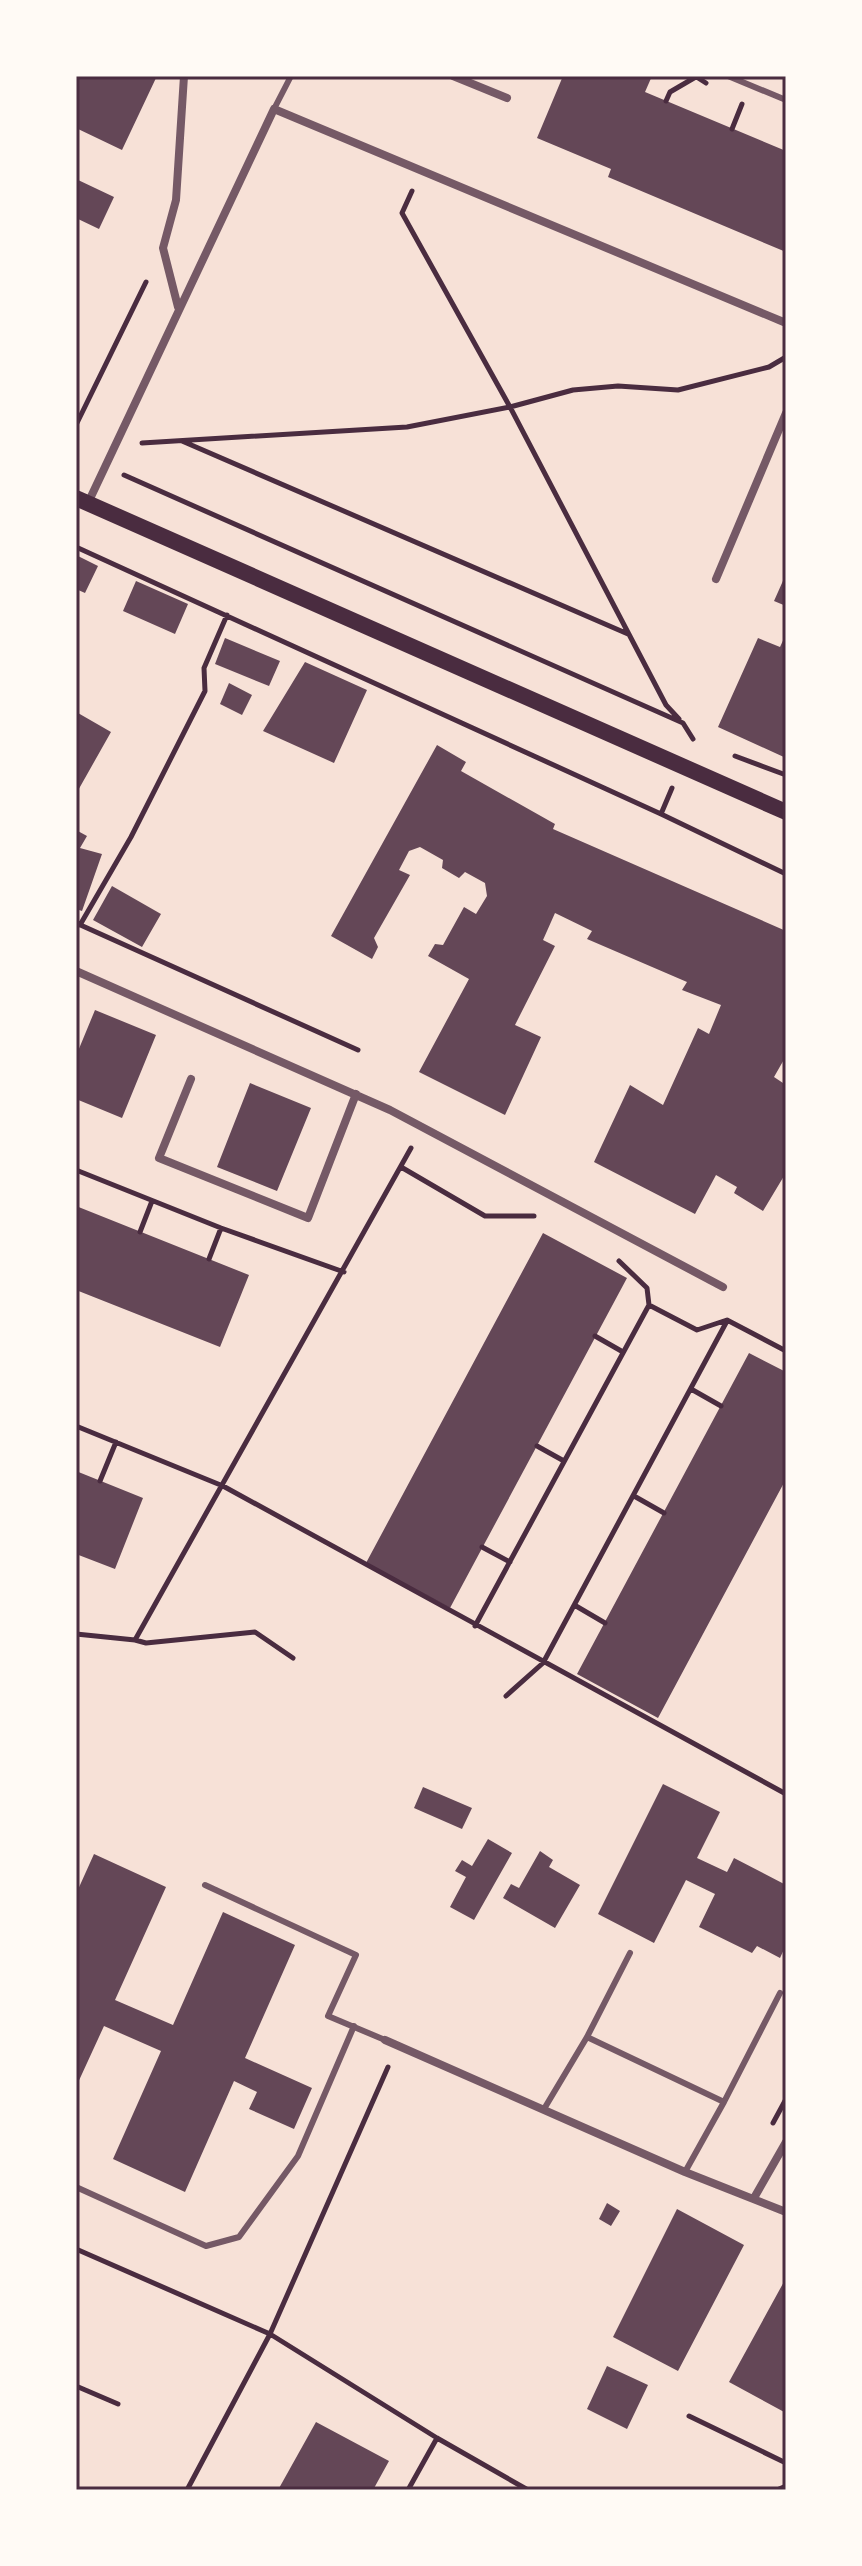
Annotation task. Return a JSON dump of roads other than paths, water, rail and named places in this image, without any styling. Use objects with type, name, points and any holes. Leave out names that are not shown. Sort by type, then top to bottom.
[{"type":"main road","points":[[82,500],[786,812]]},
{"type":"street","points":[[179,307],[163,248],[176,200],[184,76]]},
{"type":"street","points":[[453,76],[507,98]]},
{"type":"street","points":[[82,500],[105,466],[274,109],[786,323]]},
{"type":"street","points":[[716,579],[786,413]]},
{"type":"street","points":[[76,971],[390,1110],[723,1287]]},
{"type":"street","points":[[191,1079],[159,1158],[308,1218],[356,1094]]},
{"type":"street","points":[[385,2040],[685,2172],[786,2212]]},
{"type":"street","points":[[754,2198],[786,2142]]},
{"type":"lane","points":[[274,109],[291,76]]},
{"type":"lane","points":[[728,76],[786,100]]},
{"type":"lane","points":[[205,1885],[356,1955],[328,2016],[385,2040]]},
{"type":"lane","points":[[544,2109],[587,2037],[630,1953]]},
{"type":"lane","points":[[685,2172],[780,1993]]},
{"type":"lane","points":[[76,2187],[206,2246],[239,2237],[298,2156],[354,2026]]},
{"type":"lane","points":[[587,2037],[724,2102]]}]
